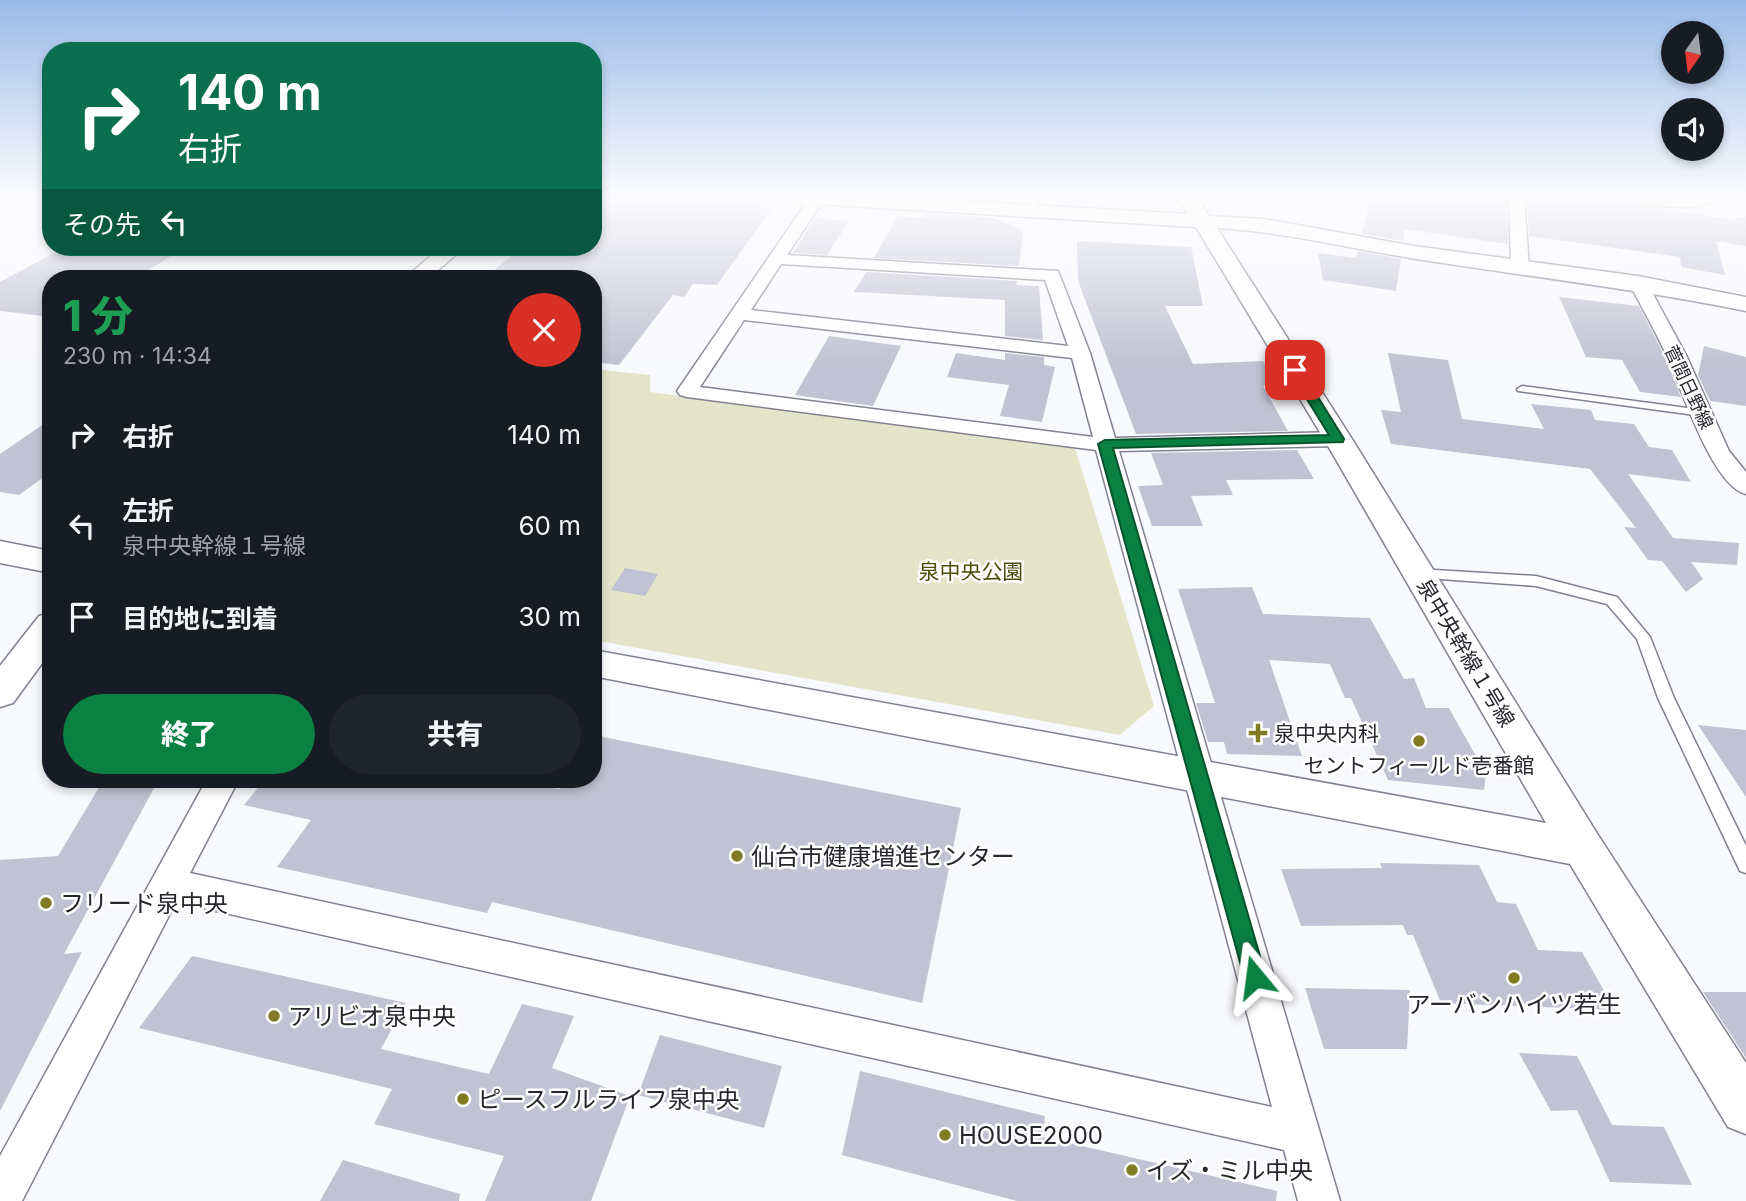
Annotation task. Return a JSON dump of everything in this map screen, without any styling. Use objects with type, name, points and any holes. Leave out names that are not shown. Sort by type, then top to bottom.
[{"type":"street","points":[[779,253],[687,391],[1105,444],[1338,439]]},
{"type":"street","name":"泉中央幹線１号線","points":[[1222,253],[1338,439],[1583,848],[1741,1092]]},
{"type":"street","points":[[1421,253],[1638,283],[1746,304]]},
{"type":"street","points":[[1519,253],[1520,267]]},
{"type":"street","points":[[426,270],[443,256]]},
{"type":"street","points":[[776,258],[1052,275],[1080,353],[1319,1201]]},
{"type":"street","name":"菅間日野線","points":[[1638,283],[1677,357],[1718,453],[1746,487]]},
{"type":"street","points":[[739,314],[1080,353]]},
{"type":"street","points":[[0,552],[42,560]]},
{"type":"street","points":[[0,693],[42,637]]},
{"type":"street","points":[[602,665],[1583,848]]},
{"type":"street","points":[[0,1199],[218,788]]},
{"type":"street","points":[[167,884],[1300,1133]]},
{"type":"lane","points":[[1522,388],[1702,413]]},
{"type":"lane","points":[[1418,574],[1536,581],[1612,600],[1643,637],[1667,698],[1746,864]]},
{"type":"green space","name":"泉中央公園","points":[[602,370],[650,375],[650,392],[1075,448],[1154,706],[1120,735],[602,642]]},
{"type":"building","points":[[740,253],[717,285],[693,284],[684,297],[673,295],[619,365],[602,363],[602,270],[494,270],[511,256]]},
{"type":"building","points":[[794,253],[828,253],[827,255]]},
{"type":"building","points":[[877,253],[1020,253],[1019,266],[874,258]]},
{"type":"building","points":[[1077,253],[1192,253],[1203,306],[1165,306],[1193,364],[1263,361],[1277,385],[1263,386],[1288,431],[1136,434],[1078,281]]},
{"type":"building","points":[[1318,253],[1356,258],[1357,253],[1369,253],[1401,259],[1396,291],[1323,280]]},
{"type":"building","points":[[1652,253],[1719,253],[1725,275],[1681,267],[1680,257]]},
{"type":"building","points":[[48,256],[171,256],[148,270],[42,270],[42,316],[0,311],[0,282]]},
{"type":"building","points":[[866,272],[1017,281],[1016,285],[1039,286],[1043,340],[1005,336],[1005,300],[854,292]]},
{"type":"building","points":[[1559,297],[1639,306],[1665,357],[1681,397],[1640,392],[1622,360],[1586,357]]},
{"type":"building","points":[[829,336],[901,346],[873,406],[795,395]]},
{"type":"building","points":[[1704,346],[1746,357],[1746,406],[1710,401],[1698,375]]},
{"type":"building","points":[[956,353],[1005,360],[1005,353],[1044,357],[1044,365],[1055,367],[1042,422],[1000,416],[1009,385],[947,377]]},
{"type":"building","points":[[1388,353],[1448,360],[1462,419],[1544,429],[1531,404],[1591,410],[1595,420],[1634,424],[1649,447],[1672,450],[1691,482],[1628,474],[1673,538],[1739,543],[1737,565],[1691,562],[1703,579],[1686,592],[1662,561],[1648,560],[1624,527],[1636,528],[1590,469],[1391,444],[1381,410],[1401,412]]},
{"type":"building","points":[[42,425],[42,478],[19,495],[0,492],[0,454]]},
{"type":"building","points":[[1297,450],[1314,479],[1226,480],[1233,495],[1191,496],[1203,526],[1152,526],[1138,486],[1163,485],[1151,453]]},
{"type":"building","points":[[625,568],[658,574],[645,596],[611,590]]},
{"type":"building","points":[[1252,587],[1263,614],[1370,618],[1404,679],[1414,678],[1426,708],[1449,708],[1486,774],[1484,790],[1388,780],[1351,698],[1345,698],[1330,664],[1269,660],[1302,756],[1227,754],[1224,742],[1208,742],[1196,703],[1215,703],[1178,589]]},
{"type":"building","points":[[1698,725],[1746,730],[1746,797]]},
{"type":"building","name":"仙台市健康増進センター","points":[[602,737],[961,808],[922,1003],[492,902],[487,913],[277,867],[311,820],[244,805],[258,788],[602,788]]},
{"type":"building","name":"フリード泉中央","points":[[99,788],[154,788],[64,954],[82,952],[0,1111],[0,860],[58,856]]},
{"type":"building","points":[[1380,863],[1479,865],[1497,902],[1516,904],[1538,950],[1582,952],[1615,1010],[1441,1003],[1413,935],[1407,935],[1403,925],[1301,926],[1281,869],[1382,868]]},
{"type":"building","points":[[192,956],[406,1003],[381,1049],[489,1074],[522,1004],[574,1016],[552,1068],[630,1096],[591,1201],[485,1201],[504,1156],[374,1124],[392,1089],[139,1028]]},
{"type":"building","points":[[1305,988],[1410,990],[1407,1049],[1324,1049]]},
{"type":"building","points":[[1703,992],[1746,992],[1746,1058]]},
{"type":"building","points":[[660,1035],[782,1066],[764,1128],[638,1095]]},
{"type":"building","points":[[1519,1053],[1577,1056],[1612,1125],[1664,1127],[1692,1185],[1610,1182],[1577,1110],[1551,1111]]},
{"type":"building","name":"HOUSE2000","points":[[860,1071],[1045,1116],[1043,1137],[1277,1191],[1276,1201],[1017,1201],[842,1155]]},
{"type":"building","points":[[343,1160],[460,1194],[459,1201],[320,1201]]},
{"type":"place","name":"泉中央内科","points":[[1258,733]]},
{"type":"place","name":"セントフィールド壱番館","points":[[1419,741]]},
{"type":"place","name":"仙台市健康増進センター","points":[[737,856]]},
{"type":"place","name":"フリード泉中央","points":[[46,903]]},
{"type":"place","name":"アーバンハイツ若生","points":[[1514,978]]},
{"type":"place","name":"アリビオ泉中央","points":[[274,1016]]},
{"type":"place","name":"ピースフルライフ泉中央","points":[[463,1099]]},
{"type":"place","name":"HOUSE2000","points":[[945,1135]]},
{"type":"place","name":"イズ・ミル中央","points":[[1132,1170]]},
{"type":"route","points":[[1255,977],[1105,444],[1338,439],[1295,370]]}]
